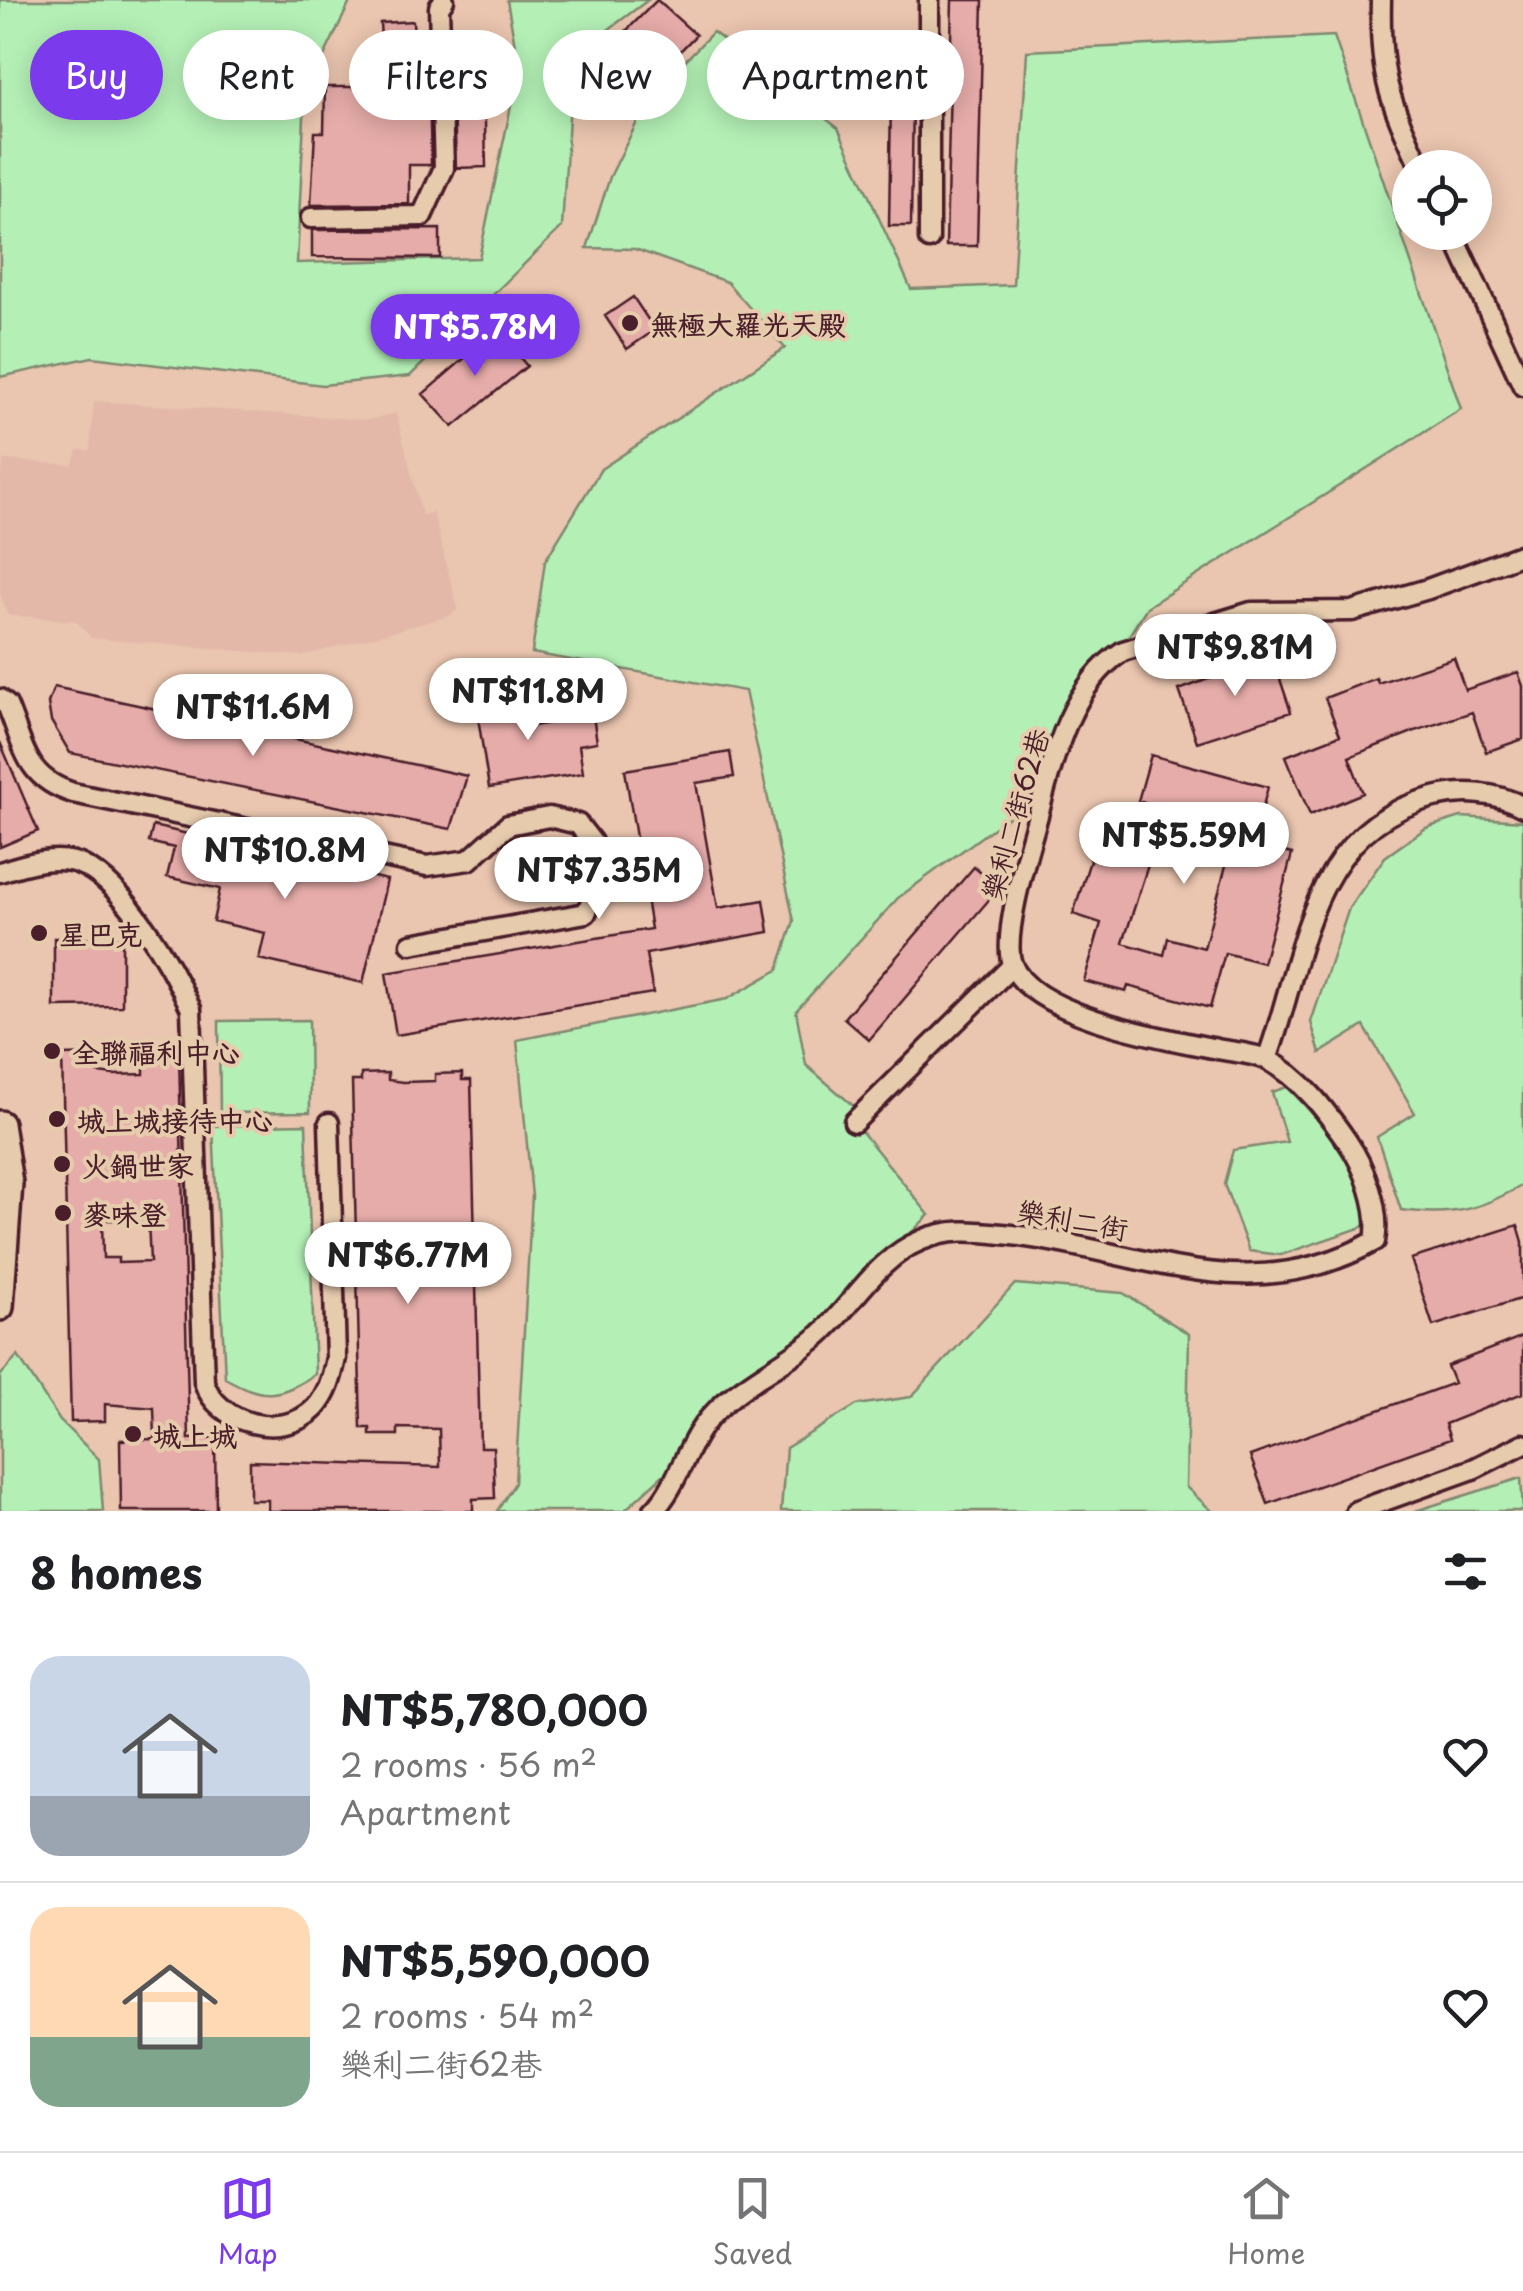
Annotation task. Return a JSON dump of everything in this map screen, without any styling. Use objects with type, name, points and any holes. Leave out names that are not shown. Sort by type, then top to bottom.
[{"type":"street","points":[[311,218],[422,216],[444,168],[439,7],[444,0]]},
{"type":"street","points":[[929,239],[930,0]]},
{"type":"street","points":[[1381,0],[1380,59],[1391,104],[1413,150]]},
{"type":"street","points":[[1461,250],[1523,386]]},
{"type":"street","name":"樂利二街62巷","points":[[1012,966],[1010,939],[1019,888],[1046,788],[1073,709],[1109,660],[1123,651],[1251,612],[1352,611],[1428,589],[1523,554]]},
{"type":"street","points":[[0,699],[7,705],[37,774],[49,785],[73,793],[427,866],[469,860],[508,825],[549,817],[578,824],[592,842],[598,886],[586,913],[411,944]]},
{"type":"street","points":[[854,1122],[1012,966],[1048,1003],[1136,1032],[1267,1059],[1283,1016],[1300,939],[1330,873],[1363,831],[1410,804],[1460,791],[1512,801],[1523,807]]},
{"type":"street","points":[[0,872],[64,860],[85,866],[147,931],[171,964],[191,1009],[204,1382],[220,1408],[250,1422],[269,1424],[304,1417],[325,1395],[331,1380],[336,1358],[329,1123]]},
{"type":"street","name":"樂利二街","points":[[652,1511],[704,1426],[726,1402],[818,1336],[886,1261],[922,1240],[962,1230],[1037,1238],[1235,1276],[1274,1275],[1352,1254],[1375,1241],[1378,1223],[1358,1158],[1318,1101],[1267,1059]]},
{"type":"street","points":[[0,1124],[8,1183],[2,1229],[0,1307]]},
{"type":"street","points":[[1356,1511],[1473,1469],[1523,1444]]},
{"type":"shaded area","points":[[94,401],[368,420],[396,413],[422,515],[433,513],[458,609],[449,616],[302,656],[91,638],[77,621],[8,615],[0,594],[0,482],[4,460],[72,465],[78,450],[90,450]]},
{"type":"green space","points":[[0,0],[351,0],[329,46],[329,30],[183,30],[183,120],[304,120],[297,263],[479,258],[508,120],[523,120],[523,30],[512,30],[507,0],[648,0],[608,30],[543,30],[543,120],[569,120],[562,227],[410,376],[323,385],[92,357],[0,377]]},
{"type":"green space","points":[[1334,36],[1392,206],[1392,250],[1407,250],[1461,409],[1147,607],[1022,807],[898,898],[796,1011],[806,1065],[857,1109],[854,1122],[929,1215],[755,1390],[624,1511],[497,1511],[515,1483],[532,1196],[517,1040],[727,999],[778,970],[794,921],[745,691],[532,653],[545,561],[601,469],[785,348],[727,282],[635,249],[587,248],[610,177],[638,120],[687,120],[687,59],[707,38],[707,120],[828,120],[838,128],[911,289],[1013,285],[1027,51]]},
{"type":"green space","points":[[1461,817],[1523,821],[1523,1185],[1465,1210],[1401,1210],[1377,1137],[1415,1113],[1364,1026],[1320,1053],[1311,1022],[1349,908],[1385,857],[1426,828]]},
{"type":"green space","points":[[309,1020],[310,1112],[220,1113],[219,1021]]},
{"type":"green space","points":[[1287,1087],[1316,1118],[1350,1165],[1371,1224],[1281,1255],[1249,1251],[1224,1184],[1233,1150],[1287,1142],[1272,1092]]},
{"type":"green space","points":[[306,1124],[315,1374],[280,1392],[260,1393],[225,1378],[213,1126]]},
{"type":"green space","points":[[1015,1284],[1123,1293],[1189,1334],[1186,1487],[1212,1511],[781,1511],[786,1448],[857,1405],[911,1397]]},
{"type":"green space","points":[[18,1356],[60,1421],[99,1459],[103,1511],[0,1511],[0,1376]]},
{"type":"green space","points":[[1521,1478],[1523,1511],[1415,1511]]},
{"type":"building","points":[[657,0],[696,35],[687,44],[687,30],[627,30]]},
{"type":"building","points":[[952,0],[983,0],[977,246],[946,246],[949,120],[964,120],[964,30],[951,30]]},
{"type":"building","points":[[413,21],[414,30],[380,30],[380,23]]},
{"type":"building","points":[[329,87],[349,87],[349,120],[430,120],[431,165],[409,165],[409,204],[311,205],[315,132],[324,132],[324,120],[329,120]]},
{"type":"building","points":[[455,120],[485,120],[486,167],[456,168]]},
{"type":"building","points":[[891,120],[913,120],[911,226],[889,226]]},
{"type":"building","points":[[440,229],[440,258],[312,257],[312,230]]},
{"type":"building","name":"無極大羅光天殿","points":[[633,297],[655,330],[627,349],[605,316]]},
{"type":"building","points":[[497,330],[527,366],[453,427],[423,394]]},
{"type":"building","points":[[1272,655],[1291,712],[1197,742],[1179,690]]},
{"type":"building","points":[[1454,658],[1465,690],[1518,672],[1523,686],[1523,739],[1486,752],[1472,712],[1415,731],[1349,757],[1363,793],[1310,815],[1286,756],[1340,735],[1325,698],[1376,678],[1378,683]]},
{"type":"building","points":[[54,687],[467,776],[451,829],[70,753],[51,721],[48,703]]},
{"type":"building","points":[[520,691],[526,727],[593,716],[597,742],[579,745],[583,773],[489,788],[475,698]]},
{"type":"building","points":[[0,742],[38,831],[0,847]]},
{"type":"building","points":[[730,752],[734,777],[696,783],[718,908],[764,900],[769,932],[646,954],[653,993],[396,1035],[386,973],[651,929],[625,770]]},
{"type":"building","points":[[1151,755],[1268,787],[1253,844],[1292,854],[1263,963],[1225,953],[1210,1008],[1128,986],[1126,992],[1084,981],[1101,923],[1073,914],[1103,820],[1157,837],[1123,943],[1164,955],[1168,938],[1204,948],[1233,839],[1199,830],[1202,818],[1138,801]]},
{"type":"building","points":[[153,826],[387,880],[363,983],[259,959],[265,933],[213,921],[220,889],[167,877],[174,848],[149,842]]},
{"type":"building","points":[[974,867],[999,888],[869,1040],[844,1018]]},
{"type":"building","points":[[54,938],[122,938],[122,1006],[54,1007]]},
{"type":"building","points":[[98,1054],[98,1073],[113,1075],[144,1074],[144,1055],[179,1055],[189,1439],[215,1438],[216,1511],[121,1511],[120,1440],[155,1439],[154,1408],[105,1404],[105,1421],[71,1422],[62,1055]],"holes":[[[102,1220],[148,1220],[150,1262],[118,1263],[118,1258],[103,1258]]]},
{"type":"building","points":[[388,1073],[388,1080],[403,1082],[435,1081],[435,1074],[462,1073],[462,1080],[471,1080],[480,1447],[493,1447],[495,1498],[473,1499],[473,1511],[268,1511],[268,1500],[250,1500],[250,1461],[440,1467],[439,1429],[398,1428],[398,1435],[370,1435],[370,1428],[361,1428],[352,1081],[361,1081],[361,1074]],"holes":[[[383,1229],[448,1229],[450,1280],[384,1280]]]},
{"type":"building","points":[[1518,1225],[1523,1242],[1523,1298],[1433,1326],[1411,1259]]},
{"type":"building","points":[[1523,1336],[1523,1393],[1445,1424],[1450,1439],[1268,1504],[1250,1456],[1454,1383],[1447,1366]]},
{"type":"place","name":"無極大羅光天殿","points":[[630,323]]},
{"type":"place","name":"星巴克","points":[[39,933]]},
{"type":"place","name":"全聯福利中心","points":[[52,1051]]},
{"type":"place","name":"城上城接待中心","points":[[57,1119]]},
{"type":"place","name":"火鍋世家","points":[[62,1164]]},
{"type":"place","name":"麥味登","points":[[63,1213]]},
{"type":"place","name":"城上城","points":[[133,1434]]}]
